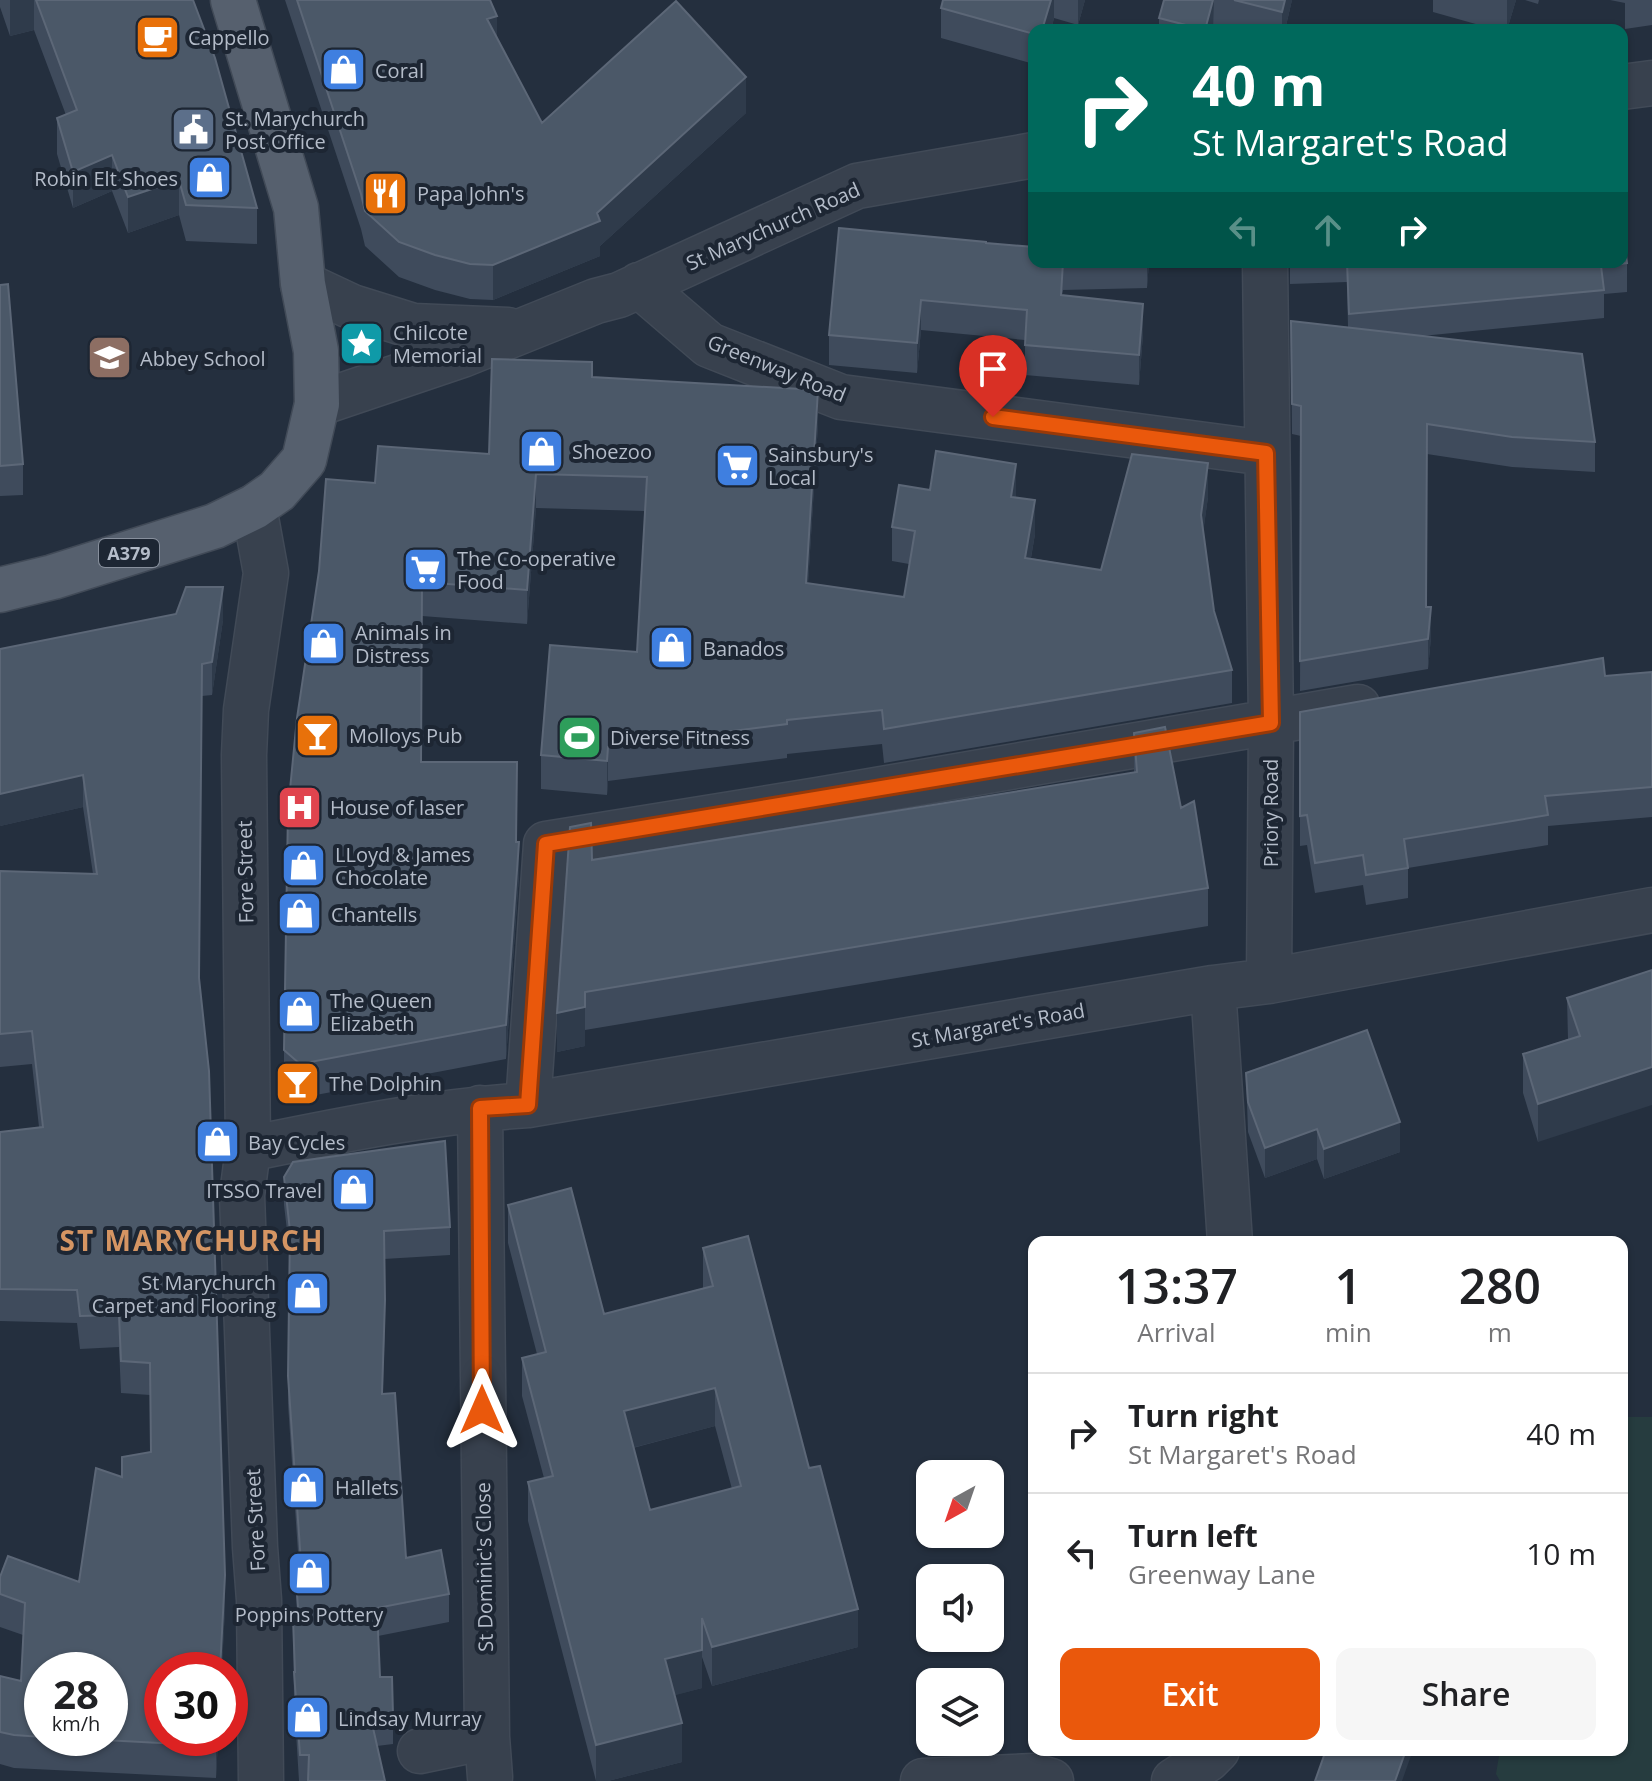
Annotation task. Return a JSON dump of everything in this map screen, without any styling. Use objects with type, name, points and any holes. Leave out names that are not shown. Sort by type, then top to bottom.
[{"type":"main road","name":"A379","points":[[0,590],[53,577],[215,526],[254,507],[277,491],[304,460],[317,404],[316,351],[303,284],[296,208],[233,0]]},
{"type":"street","points":[[1628,86],[1652,83]]},
{"type":"street","name":"St Marychurch Road","points":[[317,404],[462,355],[639,285],[857,186],[1028,156]]},
{"type":"street","name":"Priory Road","points":[[1265,268],[1271,723],[1269,981]]},
{"type":"street","name":"St Marychurch Road","points":[[303,284],[352,307],[413,326],[522,331]]},
{"type":"street","name":"Greenway Road","points":[[639,285],[709,345],[841,397],[1266,453]]},
{"type":"street","name":"Fore Street","points":[[254,507],[266,573],[246,710],[244,755],[248,1149],[242,1195],[259,1600],[261,1781]]},
{"type":"street","points":[[528,1105],[546,844],[1392,701]]},
{"type":"street","name":"St Margaret's Road","points":[[248,1149],[343,1130],[480,1108],[528,1105],[1269,981],[1652,910]]},
{"type":"street","points":[[1213,988],[1230,1236]]},
{"type":"street","name":"St Dominic's Close","points":[[420,1751],[488,1757],[480,1108]]},
{"type":"street","points":[[1174,1781],[1211,1756]]},
{"type":"street","points":[[923,1781],[1034,1776],[1051,1781]]},
{"type":"green space","points":[[1628,1417],[1652,1417],[1652,1781],[1500,1781],[1496,1774],[1499,1756],[1628,1756]]},
{"type":"building","points":[[36,0],[193,0],[215,58],[257,208],[186,205],[179,180],[128,197],[112,155],[73,172],[57,118],[77,110]]},
{"type":"building","points":[[297,0],[490,0],[497,16],[487,19],[542,123],[676,1],[746,77],[597,213],[600,221],[493,265],[470,264],[399,242],[365,211]]},
{"type":"building","points":[[943,0],[1051,0],[1044,24],[1028,24],[1028,32],[941,8]]},
{"type":"building","points":[[1164,0],[1213,0],[1207,24],[1182,24],[1159,18]]},
{"type":"building","points":[[1234,0],[1285,0],[1282,12]]},
{"type":"building","points":[[839,228],[1028,246],[1028,268],[1063,268],[1061,295],[1143,304],[1139,355],[1025,345],[1027,310],[921,300],[917,343],[829,335]]},
{"type":"building","points":[[1347,268],[1601,268],[1604,290],[1349,314]]},
{"type":"building","points":[[8,284],[23,464],[0,466],[0,285]]},
{"type":"building","points":[[1291,321],[1582,354],[1595,442],[1512,437],[1427,424],[1426,607],[1431,607],[1428,639],[1300,661],[1301,406],[1292,404]]},
{"type":"building","points":[[492,359],[592,362],[592,377],[818,390],[806,583],[904,597],[915,531],[892,527],[899,485],[930,490],[936,451],[1016,464],[1011,497],[1035,500],[1025,558],[1101,570],[1132,454],[1208,463],[1201,515],[1214,611],[1232,670],[884,729],[882,710],[787,720],[787,724],[608,747],[607,761],[541,755],[550,645],[637,652],[647,477],[536,474],[527,590],[422,582],[421,762],[517,762],[516,842],[519,842],[506,1025],[300,1064],[284,1050],[288,810],[297,718],[319,571],[326,479],[375,483],[378,446],[489,454]]},
{"type":"building","points":[[186,587],[223,587],[212,662],[202,664],[199,978],[209,1071],[225,1575],[221,1652],[144,1652],[144,1742],[128,1741],[128,1652],[24,1652],[24,1736],[14,1735],[0,1732],[0,1676],[21,1681],[25,1603],[0,1594],[0,1577],[8,1556],[79,1582],[96,1468],[122,1477],[122,1457],[151,1452],[150,1363],[121,1361],[119,1315],[80,1316],[77,1290],[0,1289],[0,1132],[43,1127],[32,1031],[0,1034],[0,871],[97,874],[83,775],[0,794],[0,649],[176,614]]},
{"type":"building","points":[[1603,658],[1605,676],[1652,672],[1652,787],[1545,796],[1548,815],[1404,839],[1408,868],[1366,875],[1363,855],[1315,863],[1307,815],[1300,816],[1300,712]]},
{"type":"building","points":[[1165,727],[1181,808],[1194,801],[1208,888],[585,992],[585,1007],[557,1013],[570,827],[591,823],[592,860],[1137,772],[1134,733]]},
{"type":"building","points":[[1652,970],[1652,1067],[1538,1104],[1523,1054],[1580,1036],[1567,998]]},
{"type":"building","points":[[1367,1030],[1400,1122],[1324,1149],[1317,1129],[1265,1148],[1248,1102],[1246,1073]]},
{"type":"building","points":[[445,1141],[450,1227],[384,1231],[382,1394],[395,1393],[406,1558],[441,1550],[449,1594],[377,1608],[380,1677],[392,1677],[393,1716],[371,1719],[385,1781],[308,1781],[309,1755],[300,1755],[294,1672],[293,1619],[299,1619],[296,1582],[305,1582],[301,1563],[288,1376],[290,1231],[284,1177],[293,1162]]},
{"type":"building","points":[[571,1188],[604,1314],[713,1286],[703,1248],[748,1236],[809,1468],[820,1466],[858,1609],[712,1647],[702,1618],[702,1650],[665,1659],[682,1723],[596,1745],[528,1482],[553,1476],[522,1358],[546,1352],[508,1205]],"holes":[[[715,1388],[741,1486],[650,1510],[624,1411]]]},
{"type":"building","points":[[1324,1756],[1404,1756],[1395,1781],[1315,1781]]},
{"type":"place","name":"Cappello","points":[[157,37]]},
{"type":"place","name":"Coral","points":[[344,70]]},
{"type":"place","name":"St. Marychurch Post Office","points":[[194,129]]},
{"type":"place","name":"Robin Elt Shoes","points":[[209,178]]},
{"type":"place","name":"Papa John's","points":[[386,193]]},
{"type":"place","name":"Chilcote Memorial","points":[[362,343]]},
{"type":"place","name":"Abbey School","points":[[109,358]]},
{"type":"place","name":"Shoezoo","points":[[541,451]]},
{"type":"place","name":"Sainsbury's Local","points":[[737,465]]},
{"type":"place","name":"The Co-operative Food","points":[[426,569]]},
{"type":"place","name":"Animals in Distress","points":[[324,643]]},
{"type":"place","name":"Banados","points":[[672,648]]},
{"type":"place","name":"Molloys Pub","points":[[318,735]]},
{"type":"place","name":"Diverse Fitness","points":[[579,737]]},
{"type":"place","name":"House of laser","points":[[299,807]]},
{"type":"place","name":"LLoyd & James Chocolate","points":[[304,865]]},
{"type":"place","name":"Chantells","points":[[300,914]]},
{"type":"place","name":"The Queen Elizabeth","points":[[299,1011]]},
{"type":"place","name":"The Dolphin","points":[[298,1083]]},
{"type":"place","name":"Bay Cycles","points":[[217,1142]]},
{"type":"place","name":"ITSSO Travel","points":[[353,1190]]},
{"type":"place","name":"St Marychurch Carpet and Flooring","points":[[307,1293]]},
{"type":"place","name":"Hallets","points":[[304,1487]]},
{"type":"place","name":"Poppins Pottery","points":[[309,1574]]},
{"type":"place","name":"Lindsay Murray","points":[[307,1718]]},
{"type":"district","name":"ST MARYCHURCH","points":[[192,1240]]},
{"type":"route","points":[[482,1410],[480,1108],[528,1105],[546,844],[1271,723],[1266,453],[993,417]]}]
